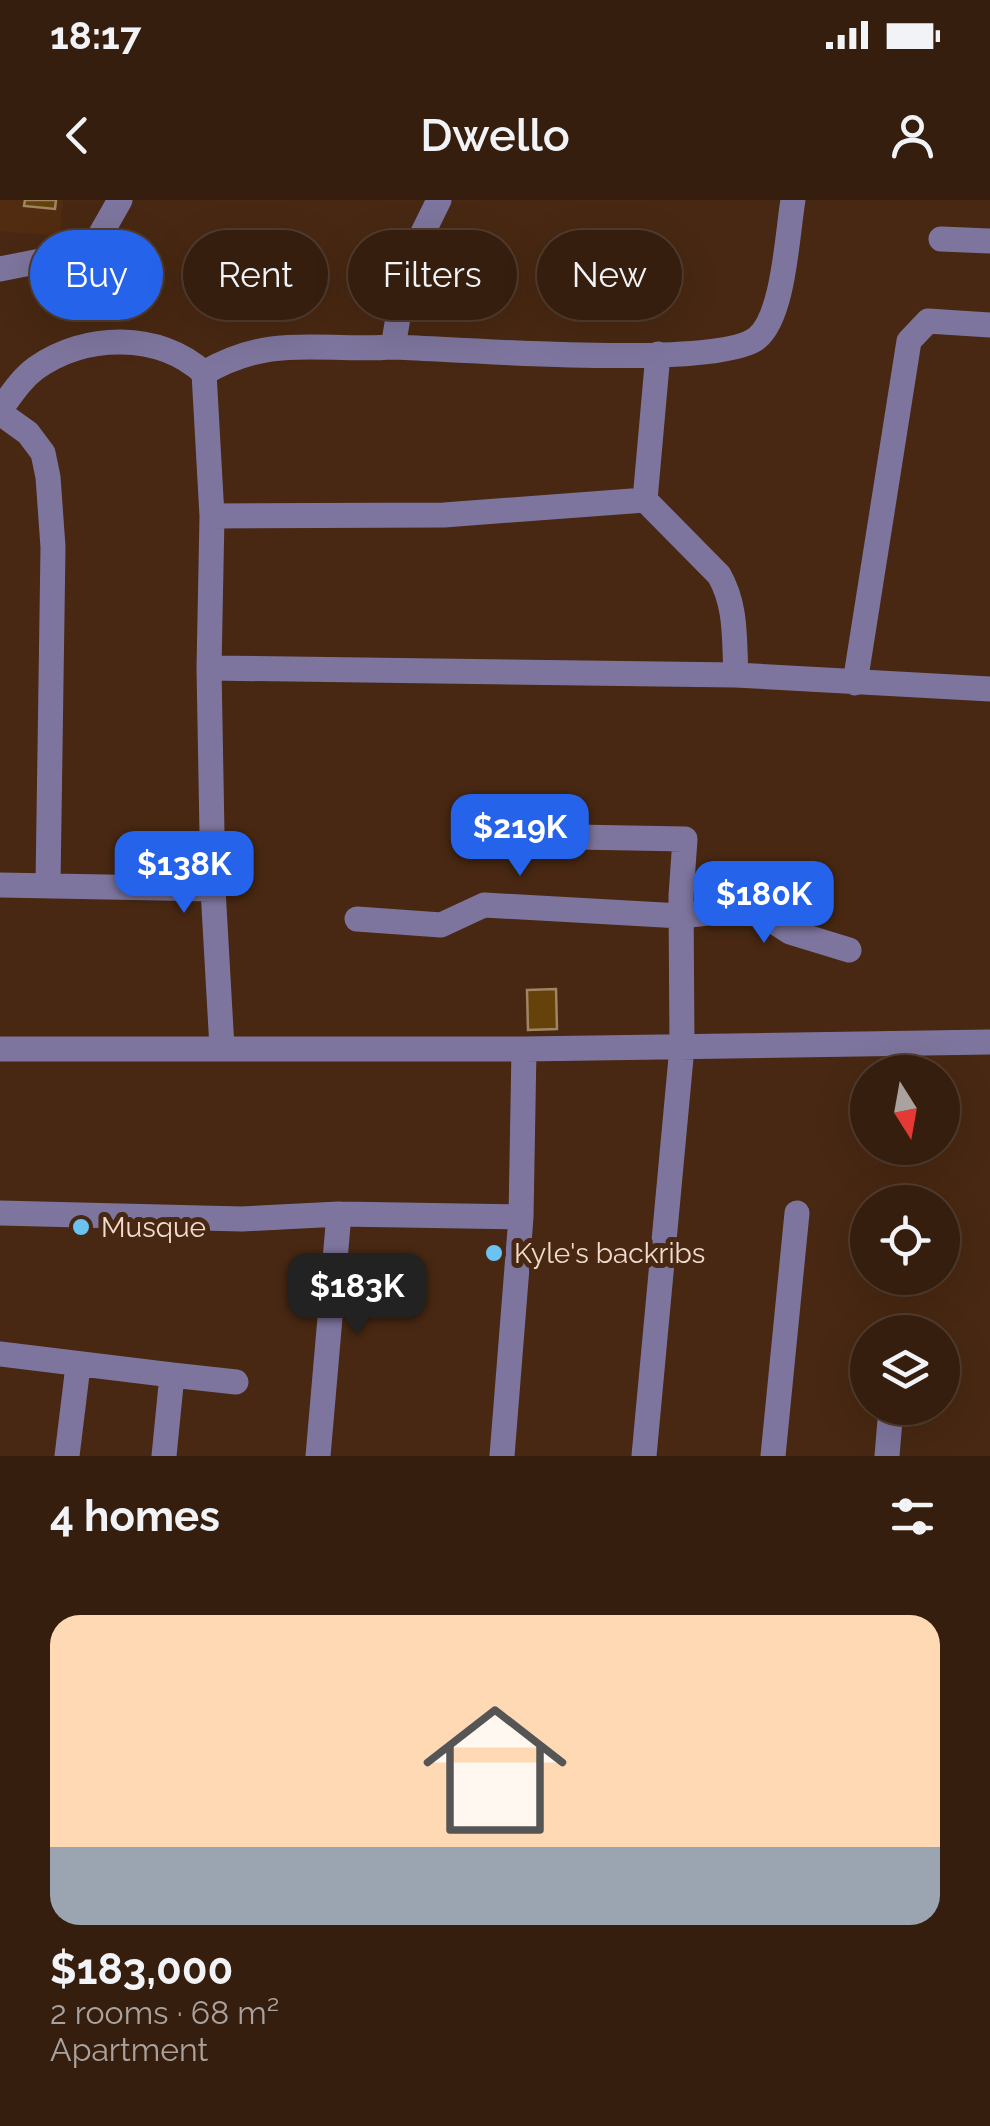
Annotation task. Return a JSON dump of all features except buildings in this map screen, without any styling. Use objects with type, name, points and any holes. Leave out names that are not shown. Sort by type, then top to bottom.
[{"type":"street","points":[[0,269],[91,251],[120,200]]},
{"type":"street","points":[[394,347],[407,265],[439,200]]},
{"type":"street","points":[[204,373],[236,354],[264,347],[658,354],[726,350],[756,338],[775,312],[793,200]]},
{"type":"street","points":[[941,240],[990,241]]},
{"type":"street","points":[[855,683],[909,341],[928,321],[990,325]]},
{"type":"street","points":[[48,885],[52,548],[48,477],[43,453],[36,443],[0,411],[36,368],[81,348],[138,340],[188,358],[204,373],[212,516],[209,668],[213,889],[222,1048]]},
{"type":"street","points":[[658,354],[645,500],[727,589],[732,604],[736,675]]},
{"type":"street","points":[[212,516],[444,515],[645,500]]},
{"type":"street","points":[[209,668],[736,675],[990,689]]},
{"type":"street","points":[[471,835],[684,837],[682,1047],[644,1456]]},
{"type":"street","points":[[0,885],[213,889]]},
{"type":"street","points":[[357,920],[441,925],[484,904],[681,916],[757,909],[790,932],[848,950]]},
{"type":"street","points":[[0,1049],[524,1050],[990,1042]]},
{"type":"street","points":[[502,1456],[521,1217],[524,1050]]},
{"type":"street","points":[[0,1213],[242,1219],[339,1214],[521,1217]]},
{"type":"street","points":[[772,1456],[797,1213]]},
{"type":"street","points":[[318,1456],[339,1214]]},
{"type":"street","points":[[0,1354],[236,1382]]},
{"type":"street","points":[[67,1456],[78,1366]]},
{"type":"street","points":[[164,1456],[172,1375]]},
{"type":"street","points":[[887,1456],[890,1425]]},
{"type":"shaded area","points":[[0,200],[63,200],[60,230],[0,231]]},
{"type":"place","name":"Musque","points":[[81,1227]]},
{"type":"place","name":"Kyle's backribs","points":[[494,1253]]}]
